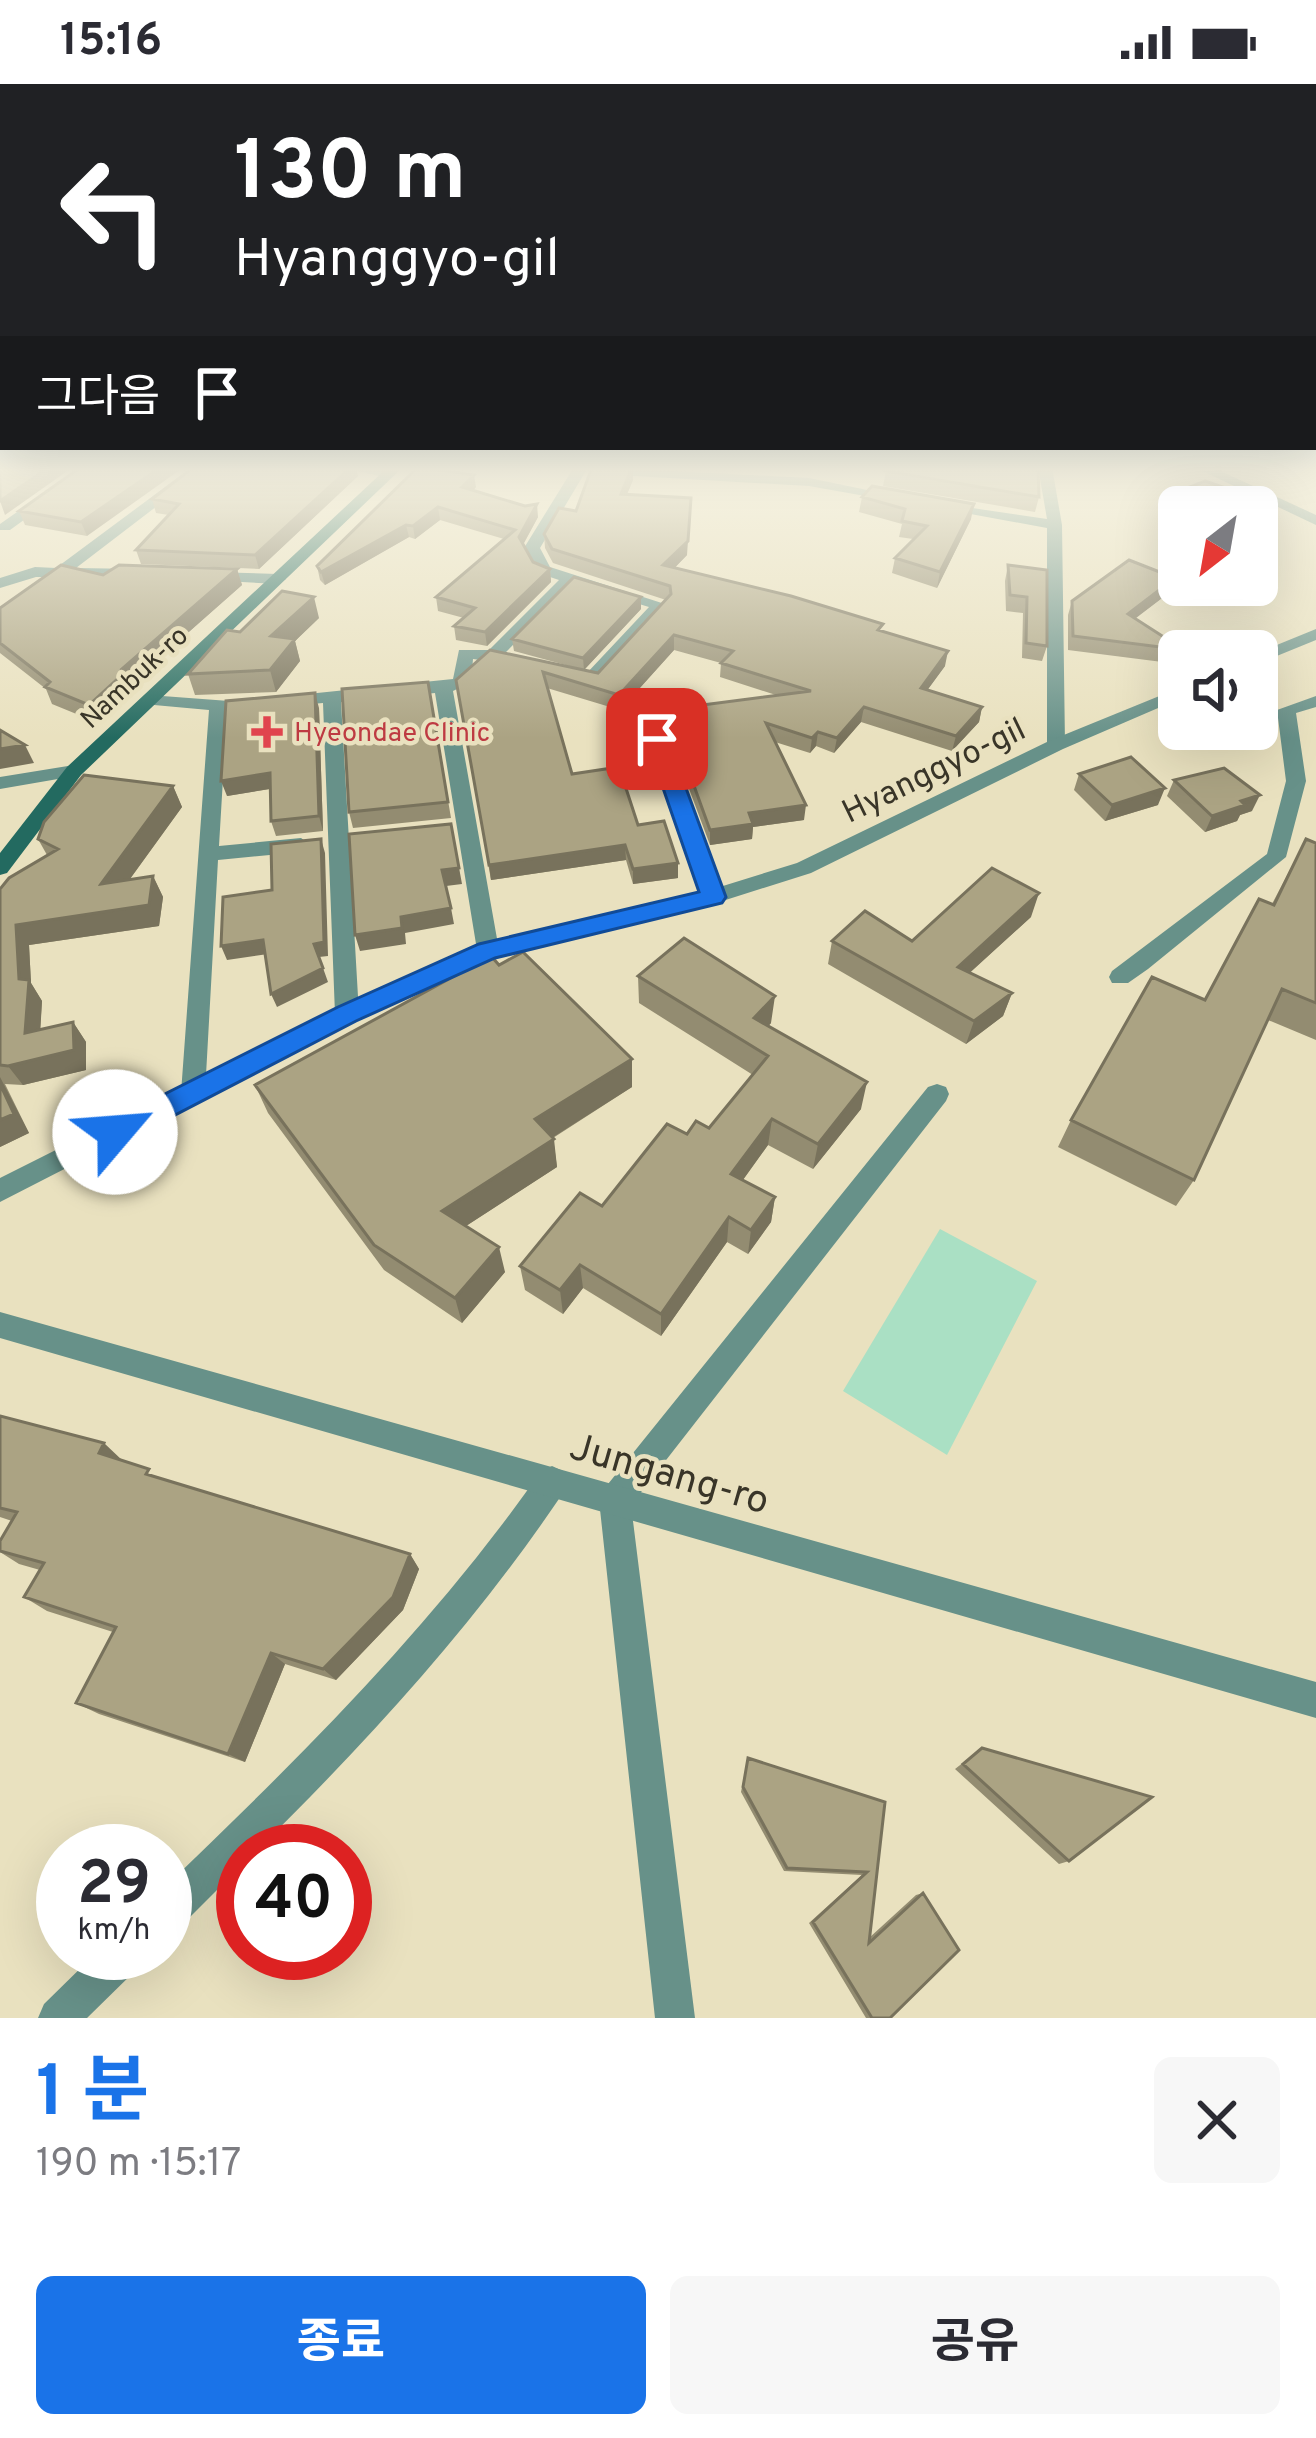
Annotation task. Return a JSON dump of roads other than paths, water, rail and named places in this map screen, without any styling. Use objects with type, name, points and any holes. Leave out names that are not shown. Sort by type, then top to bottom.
[{"type":"main road","name":"Nambuk-ro","points":[[0,868],[74,771],[301,557]]},
{"type":"street","points":[[31,595],[80,557]]},
{"type":"street","points":[[537,557],[544,570],[660,605],[589,681],[550,670]]},
{"type":"street","points":[[1055,557],[1057,745]]},
{"type":"street","points":[[1,581],[62,571],[170,575]]},
{"type":"street","points":[[191,576],[278,579]]},
{"type":"street","points":[[493,655],[570,578]]},
{"type":"street","points":[[1278,650],[1316,634]]},
{"type":"street","points":[[263,703],[443,687],[462,682],[465,654],[493,655],[531,665]]},
{"type":"street","points":[[443,687],[456,828],[488,950]]},
{"type":"street","points":[[332,697],[349,839],[347,1014]]},
{"type":"street","points":[[148,700],[229,706],[208,854],[193,1093]]},
{"type":"street","points":[[1120,977],[1169,945],[1221,894],[1276,857],[1296,781],[1286,710],[1316,701]]},
{"type":"street","name":"Hyanggyo-gil","points":[[0,1191],[347,1014],[488,950],[713,897],[804,868],[1057,745],[1158,702]]},
{"type":"street","points":[[657,739],[713,897]]},
{"type":"street","name":"Nambuk-ro","points":[[0,783],[74,771]]},
{"type":"street","points":[[208,854],[349,839]]},
{"type":"street","points":[[675,2018],[615,1500],[937,1094]]},
{"type":"street","name":"Jungang-ro","points":[[0,1325],[1316,1700]]},
{"type":"street","points":[[192,1888],[351,1732],[506,1553],[552,1482]]},
{"type":"street","points":[[58,2018],[97,1980]]},
{"type":"place","name":"Hyeondae Clinic","points":[[267,732]]}]
